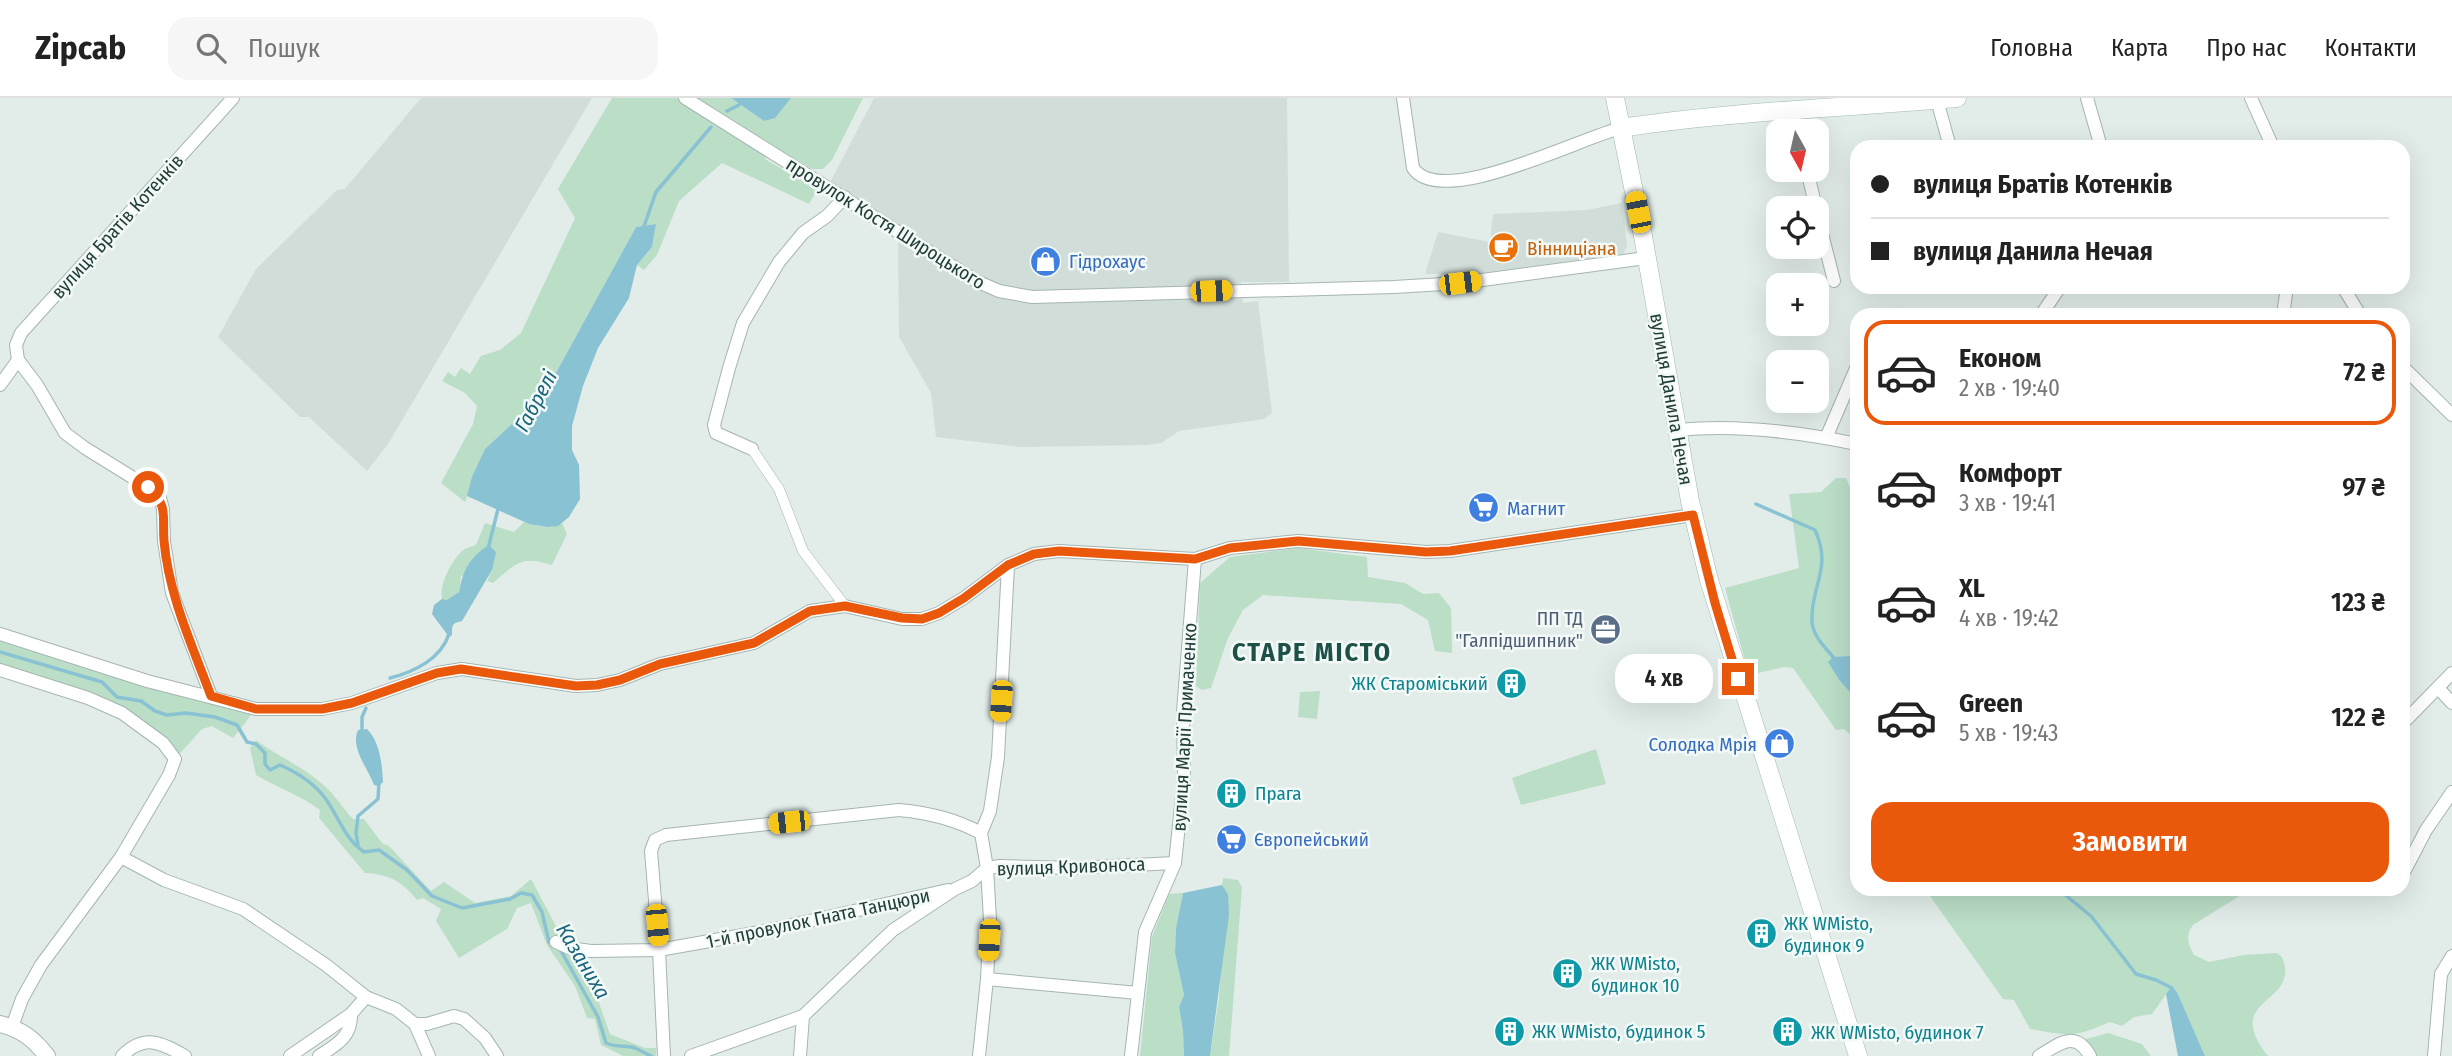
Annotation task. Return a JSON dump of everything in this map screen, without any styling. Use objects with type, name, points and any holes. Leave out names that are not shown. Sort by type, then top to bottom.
[{"type":"main road","name":"вулиця Данила Нечая","points":[[1615,98],[1693,515],[1712,592],[1858,1056]]},
{"type":"main road","points":[[1621,128],[1659,122],[1957,98]]},
{"type":"street","name":"вулиця Братів Котенків","points":[[0,385],[18,360],[16,345],[21,333],[233,98]]},
{"type":"street","name":"провулок Костя Широцького","points":[[685,98],[976,281],[999,292],[1032,297],[1394,287],[1460,283],[1646,258]]},
{"type":"street","points":[[1402,98],[1413,168],[1417,174],[1432,179],[1471,177],[1526,164],[1621,128]]},
{"type":"street","points":[[2087,98],[2099,140]]},
{"type":"street","points":[[2251,98],[2270,140]]},
{"type":"street","points":[[1937,100],[1948,140]]},
{"type":"street","points":[[1792,111],[1794,119]]},
{"type":"street","points":[[845,197],[827,216],[803,233],[779,262],[743,323],[714,425],[716,433],[723,438],[752,449],[779,489],[803,551],[845,606]]},
{"type":"street","points":[[1828,259],[1834,281]]},
{"type":"street","points":[[18,360],[37,385],[65,433],[148,487],[160,498],[172,593],[211,696]]},
{"type":"street","points":[[2410,374],[2452,415]]},
{"type":"street","points":[[1826,438],[1850,382]]},
{"type":"street","points":[[1678,430],[1727,427],[1850,443]]},
{"type":"street","points":[[0,634],[147,681],[256,709],[322,709],[352,703],[437,673],[461,669],[576,686],[597,685],[620,680],[660,664],[754,643],[810,611],[845,606],[902,618],[922,619],[939,613],[964,598],[1008,565],[1034,554],[1059,551],[1195,559],[1230,548],[1298,541],[1426,552],[1475,548],[1693,515]]},
{"type":"street","name":"вулиця Марії Примаченко","points":[[1131,1056],[1145,932],[1175,863],[1185,777],[1183,712],[1195,559]]},
{"type":"street","points":[[979,1056],[990,920],[988,868],[981,833],[989,811],[998,757],[1008,565]]},
{"type":"street","points":[[0,670],[88,698],[122,713],[171,752],[175,759],[174,766],[121,857],[41,965],[6,1025],[33,1039],[47,1056]]},
{"type":"street","points":[[2410,716],[2452,673]]},
{"type":"street","points":[[2438,688],[2452,704]]},
{"type":"street","points":[[2410,861],[2426,830],[2452,792]]},
{"type":"street","points":[[664,1056],[651,851],[655,840],[666,835],[899,810],[933,814],[959,822],[981,833]]},
{"type":"street","points":[[121,857],[164,880],[243,909],[326,965],[366,997],[396,1009],[415,1024],[429,1056]]},
{"type":"street","name":"вулиця Кривоноса","points":[[691,1056],[803,1016],[893,930],[955,889],[972,881],[988,868],[1175,863]]},
{"type":"street","name":"1-й провулок Гната Танцюри","points":[[556,942],[569,948],[591,951],[659,950],[760,932],[955,889]]},
{"type":"street","points":[[2434,1056],[2441,974],[2452,956]]},
{"type":"street","points":[[987,979],[1138,993]]},
{"type":"street","points":[[290,1056],[351,1014],[366,997]]},
{"type":"street","points":[[319,1056],[339,1044],[348,1033],[351,1014]]},
{"type":"street","points":[[415,1024],[428,1024],[454,1016],[464,1019],[485,1038],[497,1056]]},
{"type":"street","points":[[800,1056],[803,1016]]},
{"type":"street","points":[[2039,1056],[2070,1040],[2084,1046],[2090,1056]]},
{"type":"street","points":[[122,1056],[132,1046],[143,1042],[163,1044],[185,1056]]},
{"type":"shaded area","points":[[421,98],[592,98],[388,444],[367,471],[309,417],[300,417],[218,337],[256,269],[337,190],[345,189]]},
{"type":"shaded area","points":[[874,98],[1287,98],[1289,282],[1241,282],[1243,303],[1258,301],[1272,413],[1264,419],[1179,431],[1161,443],[1147,445],[1020,447],[936,437],[931,393],[899,337],[898,240],[825,192]]},
{"type":"shaded area","points":[[1622,203],[1627,246],[1623,254],[1474,274],[1425,274],[1438,232],[1490,242],[1493,214],[1587,210]]},
{"type":"green space","points":[[612,98],[731,98],[764,121],[791,98],[863,98],[832,160],[823,169],[812,169],[771,145],[765,159],[817,190],[809,204],[722,163],[679,201],[657,255],[644,270],[637,265],[652,247],[656,224],[636,227],[552,380],[531,406],[485,449],[465,502],[441,483],[473,424],[477,406],[465,393],[442,381],[448,372],[455,377],[461,368],[470,374],[481,356],[500,350],[521,333],[575,218],[558,189]]},
{"type":"green space","points":[[1836,478],[1846,478],[1850,487],[1850,658],[1840,681],[1850,692],[1850,735],[1844,729],[1836,730],[1793,668],[1784,667],[1749,675],[1725,588],[1799,568],[1789,494],[1821,492]]},
{"type":"green space","points":[[524,522],[548,527],[562,523],[567,534],[552,565],[526,561],[508,570],[493,583],[487,581],[492,570],[461,576],[459,592],[447,600],[442,599],[442,587],[450,568],[462,551],[476,545],[485,523],[514,532]]},
{"type":"green space","points":[[1298,548],[1367,557],[1368,577],[1405,583],[1423,594],[1439,593],[1451,608],[1452,653],[1435,651],[1428,620],[1401,604],[1263,595],[1243,610],[1228,638],[1211,688],[1202,690],[1196,686],[1200,583],[1230,557]]},
{"type":"green space","points":[[0,634],[256,709],[233,738],[212,726],[202,729],[175,759],[122,713],[0,670]]},
{"type":"green space","points":[[1320,691],[1317,719],[1298,717],[1300,692]]},
{"type":"green space","points":[[256,740],[320,782],[353,819],[364,819],[382,843],[389,846],[431,891],[444,882],[475,903],[511,896],[531,879],[558,930],[569,933],[572,948],[592,983],[610,1034],[645,1048],[656,1048],[656,1056],[623,1056],[601,1045],[595,1019],[587,1018],[575,986],[547,945],[531,903],[517,908],[507,929],[459,958],[436,921],[441,909],[423,898],[417,900],[394,880],[365,873],[319,818],[320,810],[256,775],[250,748]]},
{"type":"green space","points":[[1596,749],[1606,784],[1521,805],[1512,778]]},
{"type":"green space","points":[[1223,878],[1238,880],[1242,887],[1229,1056],[1210,1056],[1219,998],[1228,894],[1222,885]]},
{"type":"green space","points":[[1183,893],[1176,928],[1175,953],[1184,995],[1179,1007],[1184,1056],[1140,1056],[1152,937],[1169,894]]},
{"type":"green space","points":[[1930,896],[2239,896],[2193,925],[2188,940],[2194,955],[2209,962],[2244,955],[2277,953],[2282,957],[2285,973],[2281,985],[2257,1011],[2253,1022],[2256,1036],[2268,1056],[2205,1056],[2172,986],[2152,1014],[2134,1017],[2122,1026],[2110,1022],[2071,1034],[2030,1029],[2014,1000],[2003,999]]},
{"type":"green space","points":[[2108,1033],[2142,1044],[2151,1056],[2091,1056],[2085,1046],[2086,1039]]},
{"type":"water","points":[[731,98],[791,98],[775,118],[764,121]]},
{"type":"water","points":[[656,224],[652,247],[637,265],[629,298],[598,348],[583,386],[572,426],[572,450],[579,465],[580,499],[569,517],[558,526],[529,524],[467,496],[472,477],[485,449],[531,406],[552,380],[636,227]]},
{"type":"water","points":[[489,545],[496,552],[492,570],[462,621],[453,625],[452,635],[449,637],[432,614],[434,605],[459,592],[468,565]]},
{"type":"water","points":[[1850,656],[1850,692],[1828,662],[1833,657]]},
{"type":"water","points":[[367,729],[380,754],[383,782],[379,786],[374,785],[356,744],[358,730]]},
{"type":"water","points":[[1222,885],[1228,894],[1229,915],[1210,1056],[1184,1056],[1179,1007],[1184,995],[1175,953],[1176,928],[1183,893]]},
{"type":"water","points":[[2172,986],[2205,1056],[2178,1056],[2166,994]]},
{"type":"waterway","name":"Габрелі","points":[[727,111],[739,105],[744,98]]},
{"type":"waterway","name":"Габрелі","points":[[643,229],[656,192],[711,127]]},
{"type":"waterway","points":[[1756,504],[1815,530],[1822,556],[1812,622],[1817,637],[1835,659]]},
{"type":"waterway","name":"Габрелі","points":[[488,549],[499,505]]},
{"type":"waterway","name":"Габрелі","points":[[390,678],[426,663],[440,651],[449,634]]},
{"type":"waterway","name":"Казаниха","points":[[0,652],[102,682],[117,697],[141,701],[155,711],[167,715],[186,713],[215,717],[237,725],[247,742],[256,744],[265,753],[265,764],[270,770],[280,765],[316,788],[351,840],[364,852],[379,850],[407,870],[432,896],[462,908],[510,899],[521,893],[532,895],[542,912],[549,942],[554,945]]},
{"type":"waterway","name":"Габрелі","points":[[362,732],[362,717],[366,708]]},
{"type":"waterway","name":"Габрелі","points":[[358,845],[358,816],[378,799],[379,782]]},
{"type":"waterway","points":[[2067,896],[2091,916],[2136,974],[2172,988]]},
{"type":"waterway","name":"Казаниха","points":[[560,949],[598,1017],[606,1043],[635,1048],[651,1056]]},
{"type":"place","name":"Вінниціана","points":[[1504,248]]},
{"type":"place","name":"Гідрохаус","points":[[1046,261]]},
{"type":"place","name":"Магнит","points":[[1484,508]]},
{"type":"place","name":"ПП ТД \"Галпідшипник\"","points":[[1606,629]]},
{"type":"place","name":"ЖК Староміський","points":[[1511,683]]},
{"type":"place","name":"Солодка Мрія","points":[[1780,744]]},
{"type":"place","name":"Прага","points":[[1232,793]]},
{"type":"place","name":"Європейський","points":[[1231,839]]},
{"type":"place","name":"ЖК WMisto, будинок 9","points":[[1761,934]]},
{"type":"place","name":"ЖК WMisto, будинок 10","points":[[1568,974]]},
{"type":"place","name":"ЖК WMisto, будинок 5","points":[[1509,1031]]},
{"type":"place","name":"ЖК WMisto, будинок 7","points":[[1788,1032]]},
{"type":"district","name":"СТАРЕ МІСТО","points":[[1312,652]]},
{"type":"route","points":[[148,487],[160,498],[172,593],[211,696],[256,709],[322,709],[352,703],[437,673],[461,669],[576,686],[597,685],[620,680],[660,664],[754,643],[810,611],[845,606],[902,618],[922,619],[939,613],[964,598],[1008,565],[1034,554],[1059,551],[1195,559],[1230,548],[1298,541],[1426,552],[1450,551],[1693,515],[1738,679]]}]
